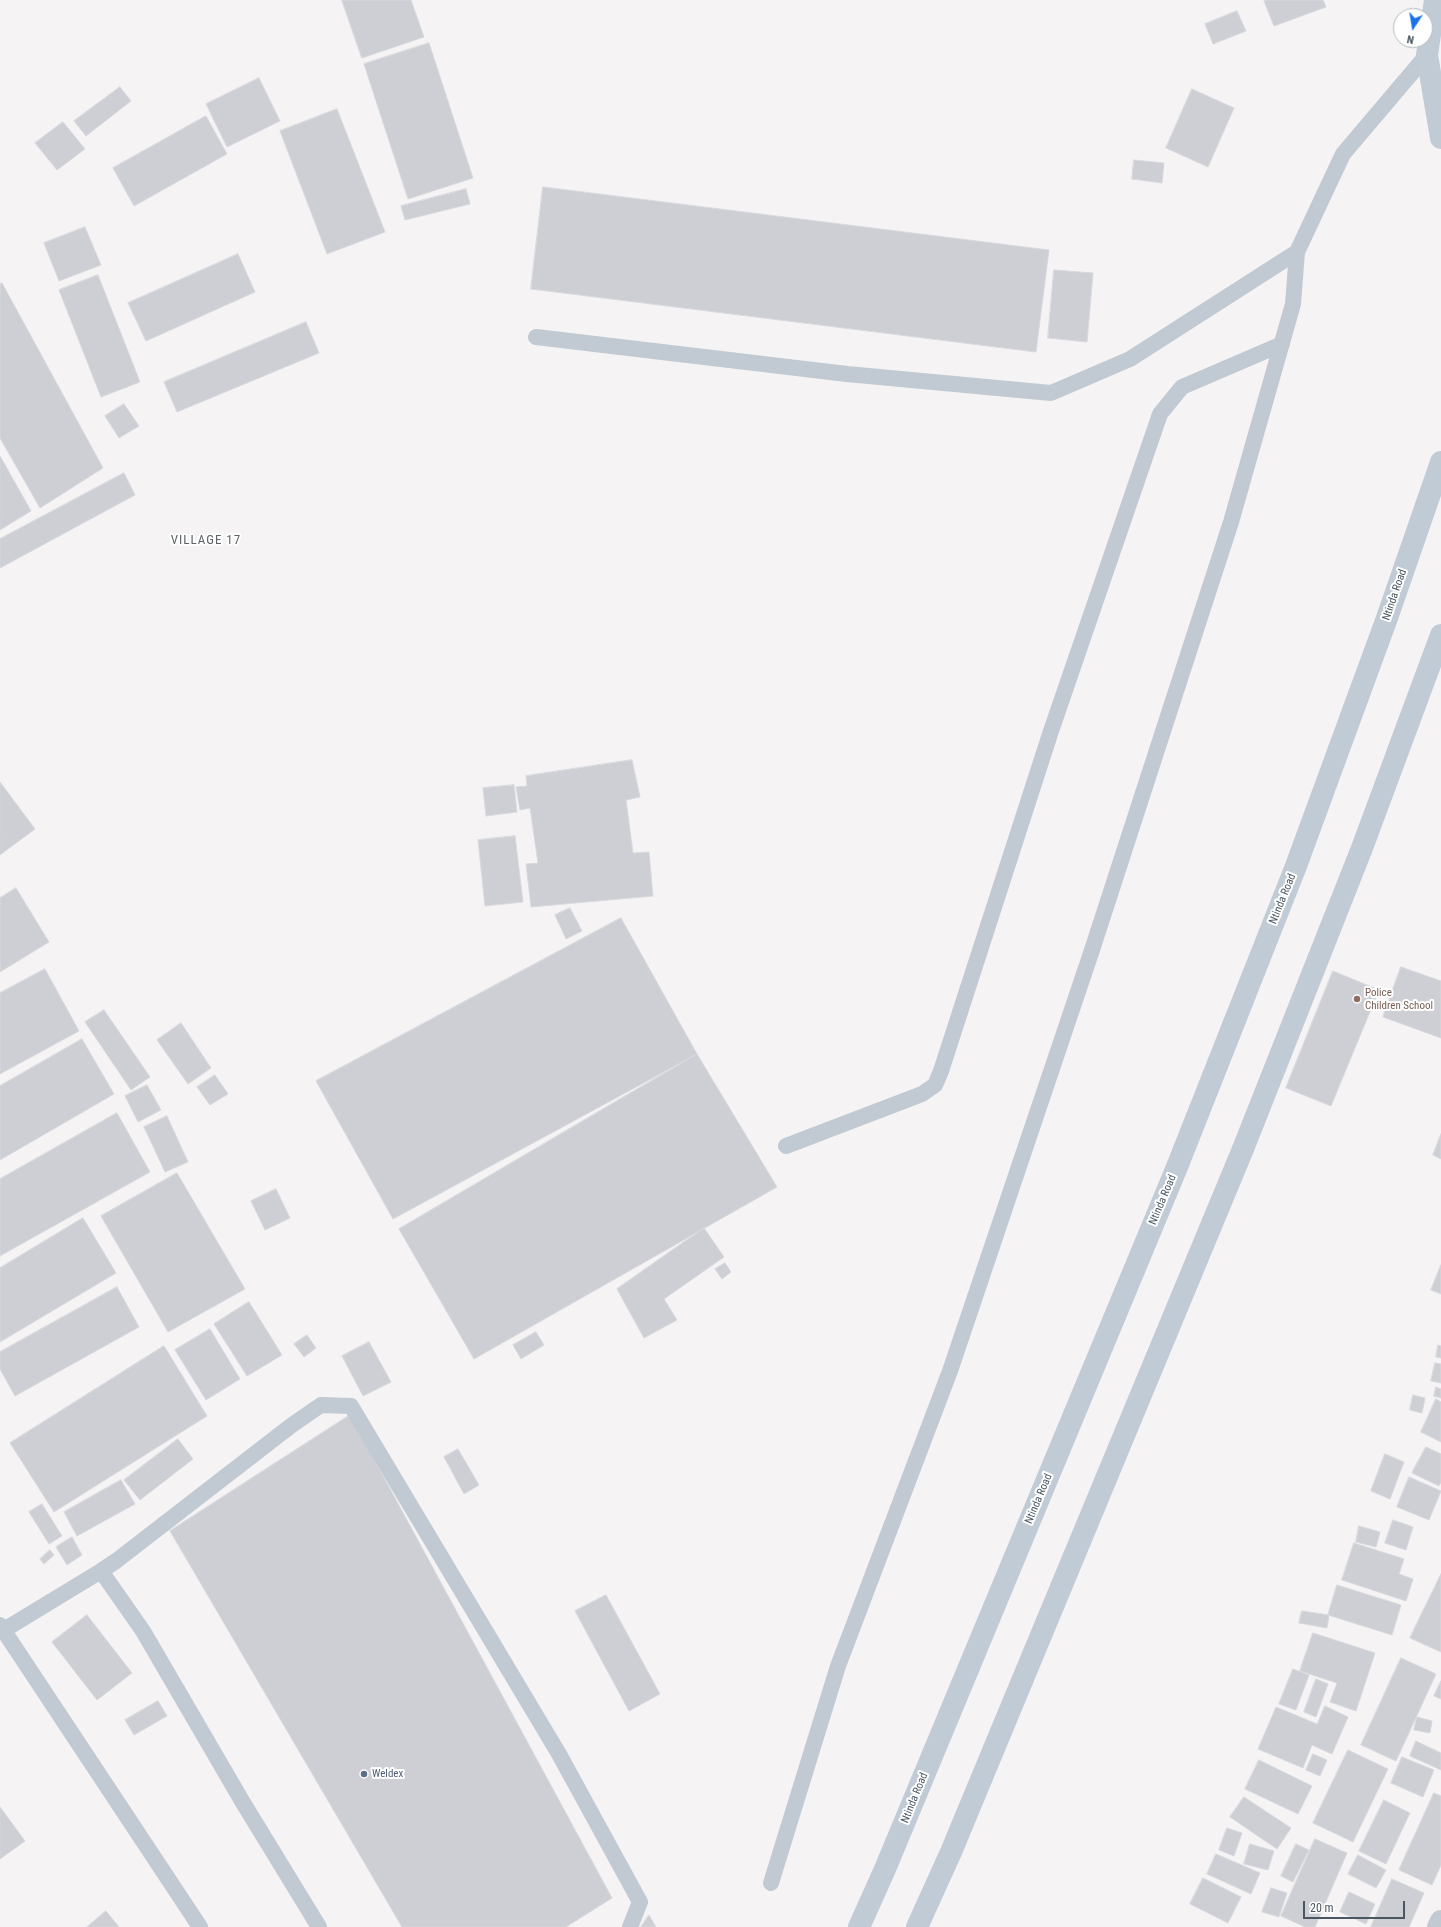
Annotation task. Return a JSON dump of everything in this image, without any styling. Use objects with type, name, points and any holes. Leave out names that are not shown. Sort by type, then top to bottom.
[{"type":"main road","points":[[1435,0],[1427,55],[1441,138]]},
{"type":"main road","name":"Ntinda Road","points":[[859,1927],[885,1869],[1177,1167],[1296,866],[1388,618],[1441,462]]},
{"type":"main road","points":[[918,1927],[952,1852],[1243,1150],[1362,848],[1441,635]]},
{"type":"street","points":[[1438,1927],[1441,1921]]},
{"type":"lane","points":[[771,1883],[838,1666],[950,1371],[1095,943],[1231,522],[1293,304],[1297,252],[1343,154],[1427,55]]},
{"type":"lane","points":[[536,337],[847,374],[1051,393],[1130,359],[1297,252]]},
{"type":"lane","points":[[786,1146],[922,1094],[934,1085],[941,1071],[1051,731],[1160,414],[1182,387],[1282,344]]},
{"type":"lane","points":[[200,1927],[2,1628],[116,1561],[292,1425],[321,1405],[351,1406],[559,1754],[640,1902],[630,1927]]},
{"type":"lane","points":[[101,1571],[143,1631],[238,1794],[319,1927]]},
{"type":"building","points":[[342,0],[411,0],[424,37],[362,58]]},
{"type":"building","points":[[1323,0],[1326,7],[1274,26],[1264,1]]},
{"type":"building","points":[[1237,11],[1246,31],[1213,44],[1205,24]]},
{"type":"building","points":[[429,43],[473,178],[408,199],[364,64]]},
{"type":"building","points":[[259,78],[280,121],[227,147],[206,104]]},
{"type":"building","points":[[120,87],[131,101],[86,136],[74,121]]},
{"type":"building","points":[[1192,89],[1234,108],[1208,167],[1166,148]]},
{"type":"building","points":[[337,109],[385,232],[327,254],[280,131]]},
{"type":"building","points":[[206,116],[227,154],[134,206],[113,168]]},
{"type":"building","points":[[63,122],[85,149],[57,170],[35,143]]},
{"type":"building","points":[[1134,160],[1164,163],[1162,183],[1132,179]]},
{"type":"building","points":[[543,187],[1049,250],[1036,352],[531,289]]},
{"type":"building","points":[[466,189],[470,204],[405,220],[401,206]]},
{"type":"building","points":[[85,227],[101,265],[59,281],[44,243]]},
{"type":"building","points":[[238,254],[255,292],[146,341],[128,303]]},
{"type":"building","points":[[1054,270],[1093,273],[1087,342],[1048,338]]},
{"type":"building","points":[[98,275],[140,382],[101,397],[59,290]]},
{"type":"building","points":[[2,283],[103,468],[40,508],[0,438],[0,284]]},
{"type":"building","points":[[306,322],[319,353],[177,412],[164,382]]},
{"type":"building","points":[[124,404],[139,426],[119,438],[105,416]]},
{"type":"building","points":[[0,456],[31,511],[0,530]]},
{"type":"building","points":[[124,473],[135,495],[0,568],[0,539]]},
{"type":"building","points":[[632,760],[640,797],[626,800],[633,853],[649,852],[653,896],[531,907],[526,864],[538,863],[530,808],[520,810],[516,787],[527,786],[526,776]]},
{"type":"building","points":[[0,782],[35,829],[0,855]]},
{"type":"building","points":[[514,785],[517,812],[486,816],[483,788]]},
{"type":"building","points":[[515,836],[523,902],[485,906],[478,840]]},
{"type":"building","points":[[16,888],[49,942],[0,972],[0,898]]},
{"type":"building","points":[[570,908],[582,931],[566,939],[555,915]]},
{"type":"building","points":[[621,918],[697,1054],[393,1219],[316,1081]]},
{"type":"building","points":[[1401,967],[1441,981],[1441,1038],[1383,1017]]},
{"type":"building","points":[[45,969],[79,1031],[0,1074],[0,993]]},
{"type":"building","points":[[1333,971],[1379,990],[1331,1106],[1286,1088]]},
{"type":"building","points":[[104,1010],[150,1077],[131,1090],[85,1022]]},
{"type":"building","points":[[181,1023],[211,1068],[188,1084],[157,1040]]},
{"type":"building","points":[[82,1039],[114,1094],[0,1160],[0,1086]]},
{"type":"building","points":[[697,1054],[777,1187],[474,1359],[399,1229]]},
{"type":"building","points":[[215,1075],[228,1094],[210,1105],[197,1087]]},
{"type":"building","points":[[147,1085],[161,1110],[138,1122],[125,1096]]},
{"type":"building","points":[[117,1113],[150,1172],[0,1256],[0,1179]]},
{"type":"building","points":[[167,1116],[188,1162],[165,1172],[144,1127]]},
{"type":"building","points":[[1441,1134],[1441,1159],[1433,1155]]},
{"type":"building","points":[[177,1173],[245,1289],[168,1332],[101,1216]]},
{"type":"building","points":[[276,1189],[290,1218],[265,1230],[251,1201]]},
{"type":"building","points":[[83,1218],[116,1273],[0,1342],[0,1268]]},
{"type":"building","points":[[704,1228],[724,1257],[664,1299],[677,1320],[644,1338],[617,1289]]},
{"type":"building","points":[[725,1263],[731,1272],[722,1279],[715,1269]]},
{"type":"building","points":[[1441,1265],[1441,1294],[1431,1290]]},
{"type":"building","points":[[117,1287],[139,1327],[15,1396],[0,1369],[0,1352]]},
{"type":"building","points":[[249,1302],[282,1355],[247,1376],[214,1324]]},
{"type":"building","points":[[210,1329],[240,1379],[206,1400],[175,1350]]},
{"type":"building","points":[[536,1332],[544,1345],[521,1359],[513,1345]]},
{"type":"building","points":[[307,1335],[316,1348],[304,1357],[294,1344]]},
{"type":"building","points":[[369,1342],[391,1382],[363,1396],[342,1356]]},
{"type":"building","points":[[1438,1345],[1441,1346],[1441,1358],[1436,1357]]},
{"type":"building","points":[[164,1346],[207,1416],[54,1512],[10,1443]]},
{"type":"building","points":[[1435,1363],[1441,1364],[1441,1383],[1431,1381]]},
{"type":"building","points":[[1436,1387],[1441,1389],[1441,1398],[1434,1396]]},
{"type":"building","points":[[1413,1395],[1425,1398],[1422,1413],[1410,1410]]},
{"type":"building","points":[[1436,1399],[1441,1402],[1441,1442],[1421,1432]]},
{"type":"building","points":[[350,1415],[612,1898],[566,1927],[402,1927],[170,1531]]},
{"type":"building","points":[[178,1439],[193,1459],[140,1500],[124,1480]]},
{"type":"building","points":[[1426,1447],[1441,1454],[1441,1482],[1439,1486],[1412,1473]]},
{"type":"building","points":[[458,1449],[479,1485],[464,1494],[444,1457]]},
{"type":"building","points":[[1385,1454],[1404,1462],[1390,1499],[1371,1491]]},
{"type":"building","points":[[1409,1477],[1441,1491],[1429,1520],[1397,1507]]},
{"type":"building","points":[[121,1480],[135,1504],[77,1536],[64,1512]]},
{"type":"building","points":[[42,1504],[62,1536],[49,1544],[29,1512]]},
{"type":"building","points":[[1393,1520],[1413,1527],[1406,1550],[1385,1543]]},
{"type":"building","points":[[1359,1526],[1380,1532],[1376,1547],[1356,1542]]},
{"type":"building","points":[[72,1537],[82,1555],[67,1565],[56,1547]]},
{"type":"building","points":[[1354,1543],[1404,1559],[1399,1574],[1413,1579],[1406,1601],[1342,1580]]},
{"type":"building","points":[[50,1550],[54,1555],[44,1564],[40,1559]]},
{"type":"building","points":[[1441,1574],[1441,1652],[1410,1638]]},
{"type":"building","points":[[1337,1585],[1401,1605],[1392,1635],[1328,1615]]},
{"type":"building","points":[[606,1595],[660,1694],[629,1711],[575,1611]]},
{"type":"building","points":[[1302,1611],[1329,1615],[1327,1628],[1299,1623]]},
{"type":"building","points":[[87,1615],[132,1673],[97,1700],[52,1642]]},
{"type":"building","points":[[1313,1633],[1375,1653],[1356,1711],[1330,1702],[1337,1683],[1300,1671]]},
{"type":"building","points":[[1401,1658],[1436,1674],[1396,1761],[1361,1745]]},
{"type":"building","points":[[1293,1669],[1309,1675],[1296,1710],[1279,1704]]},
{"type":"building","points":[[1316,1679],[1328,1684],[1316,1717],[1304,1712]]},
{"type":"building","points":[[1441,1681],[1441,1699],[1434,1696]]},
{"type":"building","points":[[158,1701],[167,1716],[134,1735],[125,1720]]},
{"type":"building","points":[[1325,1706],[1348,1717],[1332,1754],[1312,1745],[1303,1768],[1258,1749],[1276,1707],[1317,1724]]},
{"type":"building","points":[[1417,1717],[1432,1721],[1430,1733],[1414,1730]]},
{"type":"building","points":[[1416,1741],[1441,1753],[1441,1770],[1410,1756]]},
{"type":"building","points":[[1348,1750],[1388,1769],[1353,1842],[1313,1823]]},
{"type":"building","points":[[1313,1754],[1327,1760],[1320,1776],[1306,1770]]},
{"type":"building","points":[[1402,1757],[1434,1770],[1423,1797],[1391,1783]]},
{"type":"building","points":[[1259,1760],[1312,1786],[1298,1814],[1245,1789]]},
{"type":"building","points":[[1434,1793],[1441,1796],[1441,1865],[1432,1885],[1399,1870]]},
{"type":"building","points":[[1244,1797],[1291,1828],[1277,1849],[1230,1817]]},
{"type":"building","points":[[1384,1800],[1410,1813],[1386,1864],[1359,1851]]},
{"type":"building","points":[[0,1807],[25,1841],[0,1859]]},
{"type":"building","points":[[1227,1828],[1242,1833],[1234,1856],[1219,1850]]},
{"type":"building","points":[[1315,1839],[1347,1853],[1315,1927],[1305,1927],[1281,1916]]},
{"type":"building","points":[[1250,1844],[1274,1851],[1268,1870],[1244,1864]]},
{"type":"building","points":[[1296,1844],[1309,1850],[1293,1882],[1281,1876]]},
{"type":"building","points":[[1216,1854],[1260,1873],[1251,1894],[1207,1874]]},
{"type":"building","points":[[1358,1855],[1386,1870],[1376,1888],[1348,1874]]},
{"type":"building","points":[[1203,1878],[1241,1897],[1228,1923],[1190,1904]]},
{"type":"building","points":[[1392,1879],[1424,1893],[1409,1927],[1371,1927]]},
{"type":"building","points":[[1271,1888],[1287,1893],[1279,1917],[1262,1912]]},
{"type":"building","points":[[1349,1892],[1375,1904],[1366,1924],[1340,1912]]},
{"type":"building","points":[[106,1911],[119,1927],[87,1927]]},
{"type":"building","points":[[649,1915],[656,1927],[641,1927]]},
{"type":"place","name":"Police Children School","points":[[1357,999]]},
{"type":"place","name":"Weldex","points":[[364,1774]]},
{"type":"district","name":"VILLAGE 17","points":[[206,541]]}]
